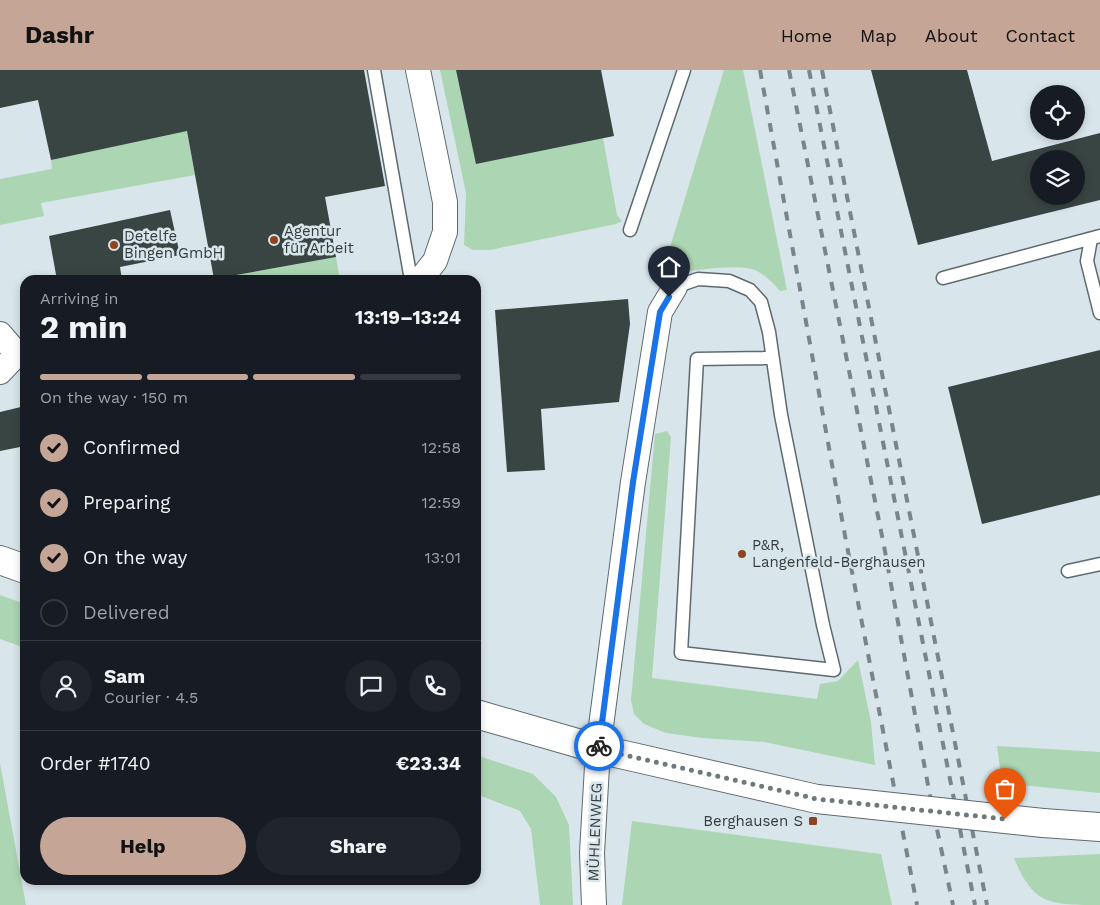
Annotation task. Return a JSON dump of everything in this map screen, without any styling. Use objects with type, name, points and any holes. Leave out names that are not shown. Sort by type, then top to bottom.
[{"type":"main road","points":[[0,560],[20,567]]},
{"type":"main road","points":[[481,715],[598,749],[817,799],[1100,827]]},
{"type":"street","points":[[418,70],[446,202],[445,232],[435,262],[424,275]]},
{"type":"street","name":"MÜHLENWEG","points":[[594,905],[592,853],[598,749],[633,482],[660,312],[675,287]]},
{"type":"street","points":[[0,334],[20,354]]},
{"type":"street","points":[[0,372],[20,356]]},
{"type":"lane","points":[[374,70],[410,275]]},
{"type":"lane","points":[[630,230],[684,70]]},
{"type":"lane","points":[[943,278],[1096,237]]},
{"type":"lane","points":[[1096,237],[1087,261],[1100,313]]},
{"type":"lane","points":[[675,287],[698,279],[729,281],[750,290],[761,302],[769,332],[772,358],[814,580],[834,670],[681,653],[697,359],[772,358]]},
{"type":"lane","points":[[1068,571],[1100,564]]},
{"type":"green space","points":[[440,70],[456,70],[603,138],[617,215],[622,221],[616,224],[490,250],[473,250],[464,245],[466,193]]},
{"type":"green space","points":[[724,70],[743,70],[787,290],[780,291],[763,275],[750,269],[719,268],[680,272],[677,257],[667,257]]},
{"type":"green space","points":[[185,121],[195,175],[41,203],[44,216],[0,225],[0,179],[52,169],[51,160]]},
{"type":"green space","points":[[336,257],[339,275],[236,275]]},
{"type":"green space","points":[[667,431],[671,437],[652,678],[817,699],[820,684],[838,681],[858,660],[871,722],[875,765],[764,742],[702,738],[666,733],[644,724],[634,714],[631,700],[655,434]]},
{"type":"green space","points":[[0,595],[20,602],[20,646],[0,639]]},
{"type":"green space","points":[[997,746],[1100,752],[1100,793],[1002,783]]},
{"type":"green space","points":[[481,757],[533,774],[556,797],[569,825],[573,905],[540,905],[531,829],[520,811],[481,796]]},
{"type":"green space","points":[[0,763],[20,872],[20,885],[22,885],[26,905],[0,905]]},
{"type":"green space","points":[[632,821],[881,854],[892,905],[622,905]]},
{"type":"green space","points":[[1100,854],[1100,905],[1056,903],[1045,899],[1036,894],[1028,885],[1014,858]]},
{"type":"building","points":[[0,70],[364,70],[385,186],[325,197],[336,257],[236,275],[213,275],[187,131],[51,160],[38,100],[0,108]]},
{"type":"building","points":[[456,70],[601,70],[614,136],[476,164]]},
{"type":"building","points":[[871,70],[967,70],[992,161],[1030,151],[1030,205],[1080,205],[918,245]]},
{"type":"building","points":[[1100,133],[1100,200],[1085,204],[1085,150],[1034,150],[1073,140],[1085,140],[1085,137]]},
{"type":"building","name":"Detelfe Bingen GmbH","points":[[170,210],[180,255],[120,267],[121,275],[56,275],[49,236]]},
{"type":"building","points":[[628,299],[630,324],[619,402],[541,409],[545,470],[507,472],[495,310]]},
{"type":"building","points":[[1100,350],[1100,495],[982,524],[948,387]]},
{"type":"building","points":[[20,407],[20,447],[0,451],[0,412]]},
{"type":"railway","points":[[760,70],[846,541],[917,905]]},
{"type":"railway","points":[[789,70],[884,546],[930,796],[953,905]]},
{"type":"railway","points":[[809,70],[975,905]]},
{"type":"railway","points":[[822,70],[987,905]]},
{"type":"way so far","points":[[599,746],[598,749],[817,799],[1005,819]]},
{"type":"place","name":"Agentur für Arbeit","points":[[274,240]]},
{"type":"place","name":"Detelfe Bingen GmbH","points":[[114,245]]},
{"type":"place","name":"P&R, Langenfeld-Berghausen","points":[[742,554]]},
{"type":"place","name":"Berghausen S","points":[[813,821]]},
{"type":"route","points":[[599,746],[633,482],[660,312],[669,297]]}]
